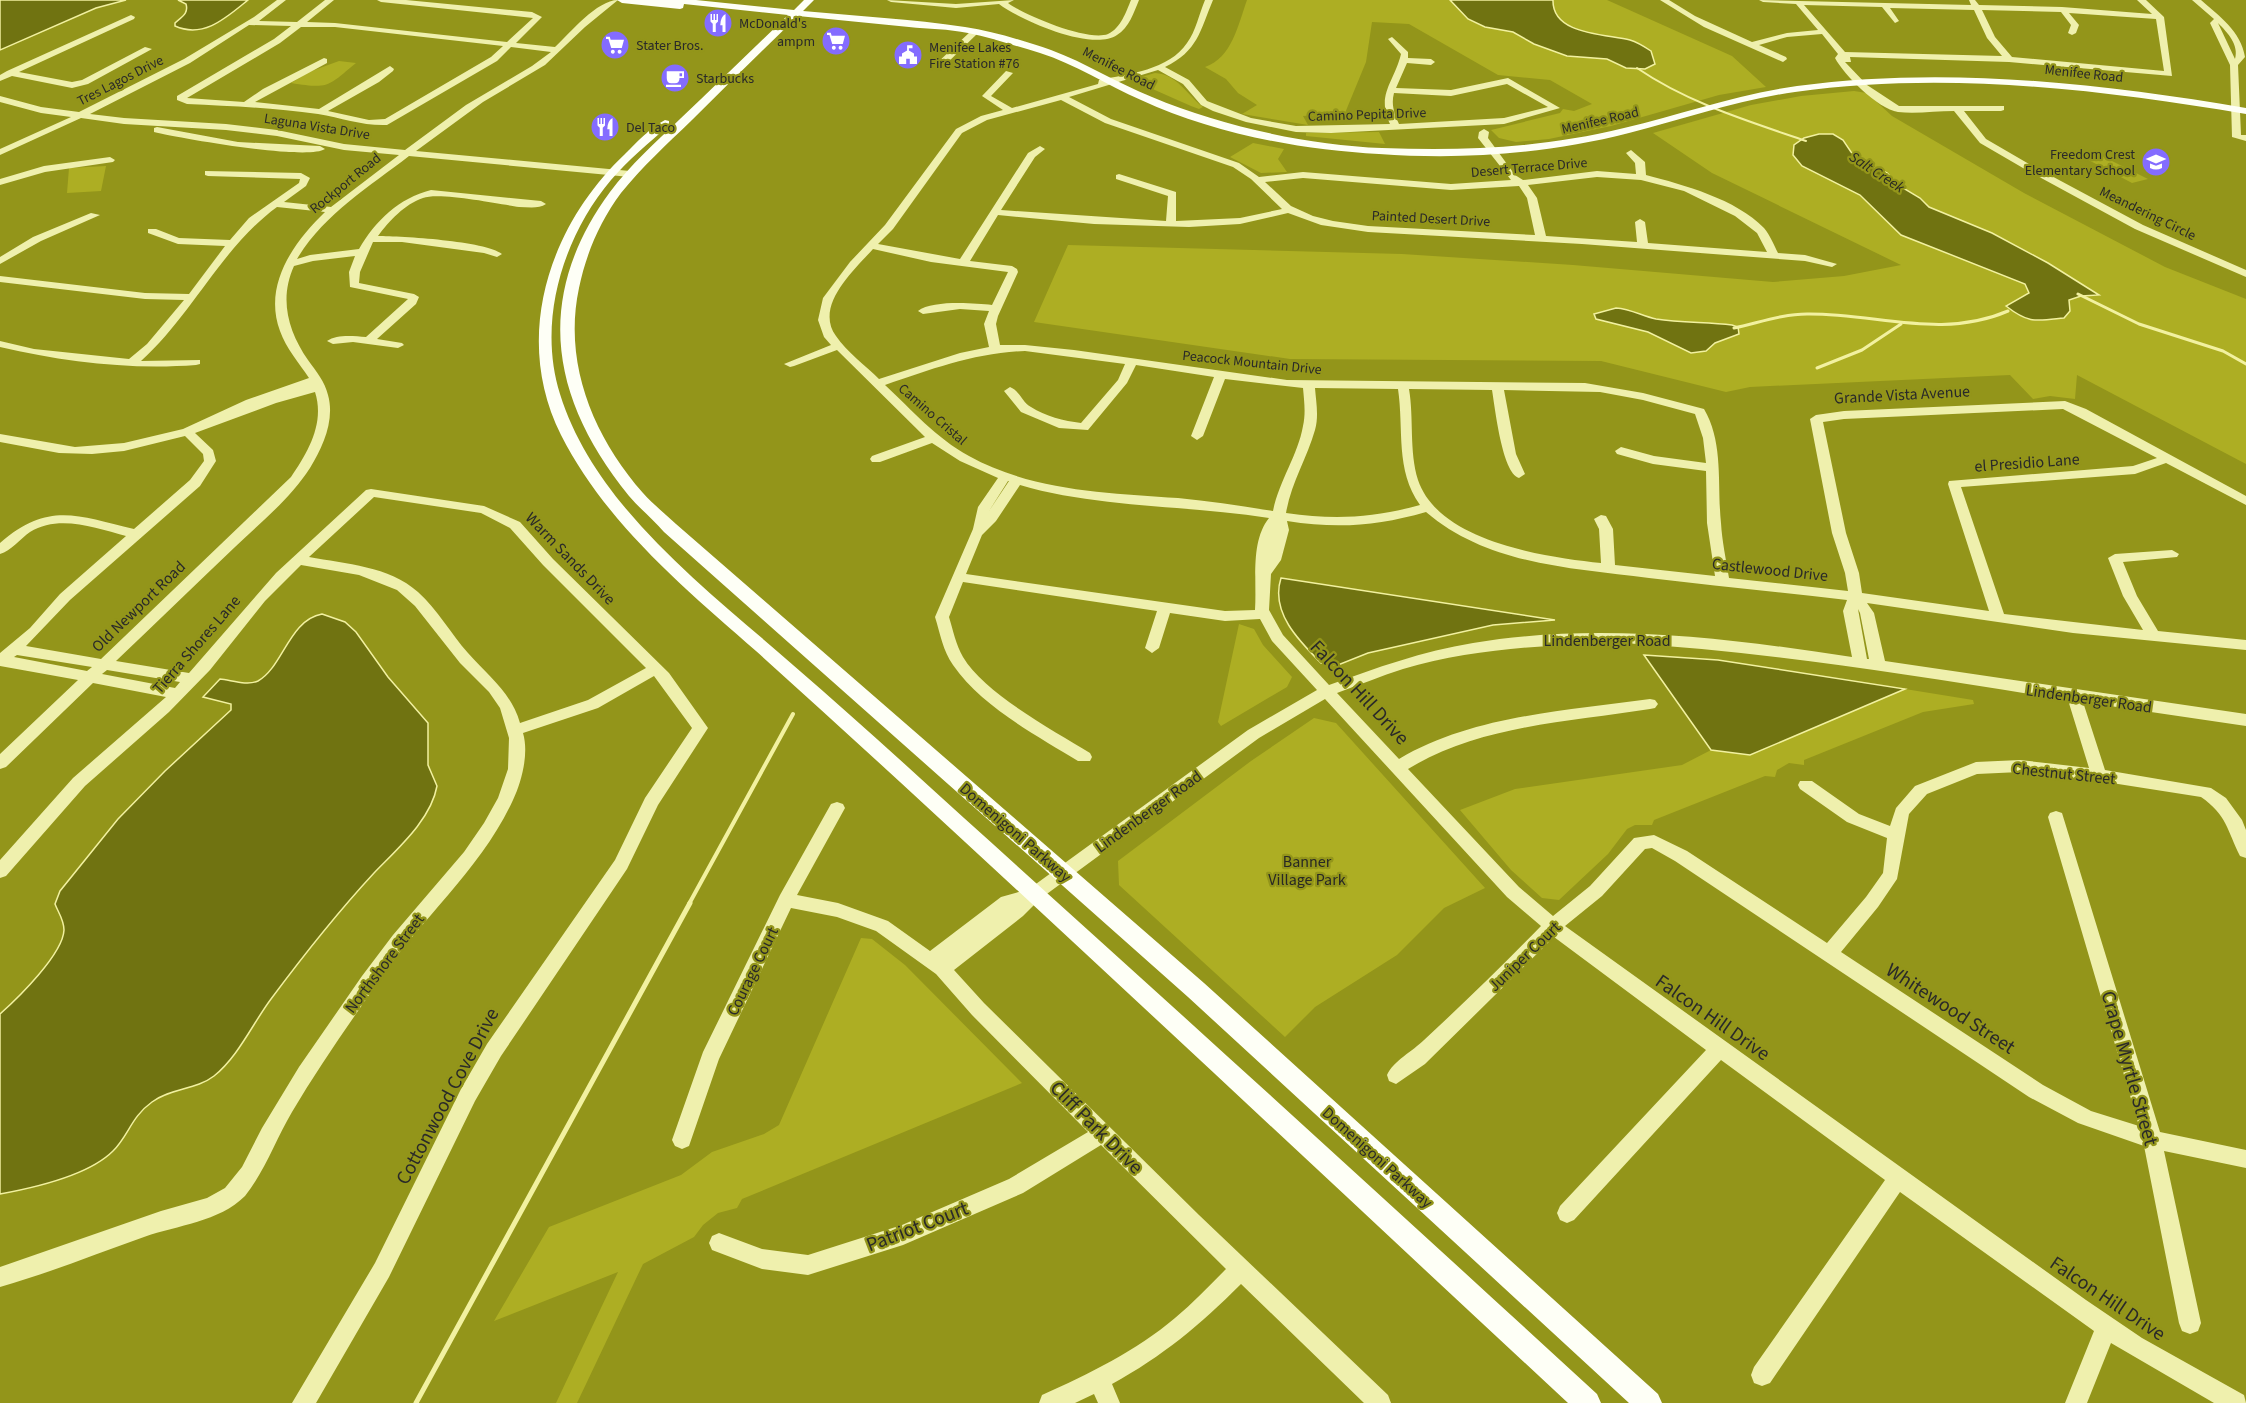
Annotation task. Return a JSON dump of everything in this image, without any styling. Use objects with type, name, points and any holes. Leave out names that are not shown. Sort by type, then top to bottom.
[{"type":"main road","name":"Menifee Road","points":[[622,0],[787,14]]},
{"type":"main road","name":"Menifee Road","points":[[668,0],[962,34],[974,33],[1046,52],[1072,62],[1146,99],[1183,114],[1276,138],[1376,151],[1440,154],[1498,152],[1579,142],[1745,98],[1796,89],[1864,83],[1986,81],[2064,86],[2137,94],[2240,110]]},
{"type":"main road","points":[[618,177],[787,14],[795,0]]},
{"type":"main road","points":[[716,74],[787,14],[809,0]]},
{"type":"main road","points":[[618,177],[686,103]]},
{"type":"main road","name":"Domenigoni Parkway","points":[[618,177],[578,261],[568,299],[567,339],[575,390],[584,411],[630,487],[718,572],[1196,990],[1649,1403]]},
{"type":"main road","name":"Domenigoni Parkway","points":[[618,177],[577,220],[556,264],[549,291],[544,330],[552,392],[569,435],[603,491],[645,537],[694,585],[1588,1403]]},
{"type":"street","name":"Tres Lagos Drive","points":[[247,23],[244,19],[268,0]]},
{"type":"street","name":"Tres Lagos Drive","points":[[0,152],[77,117],[187,61],[257,19],[282,0]]},
{"type":"street","points":[[330,0],[264,49],[180,98],[188,101],[247,104],[320,112],[369,123],[387,122],[486,64],[510,45],[538,17],[381,0]]},
{"type":"street","name":"Rockport Road","points":[[318,383],[292,347],[283,329],[281,307],[284,278],[306,236],[335,208],[461,113],[529,72],[560,48],[580,26],[614,0]]},
{"type":"street","points":[[891,0],[963,6],[1006,1],[1030,19],[1090,38],[1103,39],[1120,29],[1135,0]]},
{"type":"street","name":"Camino Cristal","points":[[1209,0],[1187,49],[1158,67],[1110,81],[1101,86],[1009,110],[973,122],[955,135],[872,246],[854,264],[825,306],[825,327],[838,346],[933,438],[961,458],[1010,479],[1114,497],[1279,514],[1333,522],[1366,521],[1428,507]]},
{"type":"street","points":[[1664,0],[1683,14],[1783,59]]},
{"type":"street","points":[[1763,0],[1978,9],[2062,9],[2160,17]]},
{"type":"street","points":[[1971,0],[1978,9],[1991,39],[2009,59]]},
{"type":"street","points":[[1842,54],[2009,59],[2169,75],[2160,17],[2141,0]]},
{"type":"street","points":[[2196,0],[2223,23],[2241,51],[2241,57],[2235,65],[2242,138]]},
{"type":"street","points":[[1798,2],[1842,54]]},
{"type":"street","points":[[1885,6],[1895,21]]},
{"type":"street","points":[[2062,9],[2075,25],[2072,33]]},
{"type":"street","points":[[0,78],[131,17]]},
{"type":"street","points":[[247,23],[357,27],[510,45],[560,48]]},
{"type":"street","points":[[1753,44],[1787,35],[1822,32]]},
{"type":"street","points":[[939,66],[974,33]]},
{"type":"street","points":[[1392,39],[1403,49],[1404,60],[1387,102],[1388,112],[1396,127]]},
{"type":"street","points":[[10,73],[72,85],[85,82],[148,49]]},
{"type":"street","points":[[1842,54],[1839,58],[1848,68],[1894,106],[2001,108]]},
{"type":"street","points":[[1404,60],[1431,62]]},
{"type":"street","points":[[247,104],[266,91],[324,61]]},
{"type":"street","name":"Camino Pepita Drive","points":[[1158,67],[1186,82],[1204,103],[1224,112],[1249,120],[1313,130],[1478,123],[1519,119],[1556,108],[1508,81],[1451,93],[1391,90]]},
{"type":"street","points":[[320,112],[376,80],[390,69]]},
{"type":"street","points":[[1009,110],[986,96],[1010,73]]},
{"type":"street","name":"Painted Desert Drive","points":[[1060,96],[1115,124],[1236,165],[1259,180],[1274,198],[1290,209],[1322,221],[1354,227],[1774,255],[1832,264]]},
{"type":"street","name":"Laguna Vista Drive","points":[[0,99],[77,117],[143,123],[210,125],[264,131],[404,156]]},
{"type":"street","name":"Laguna Vista Drive","points":[[0,105],[142,127],[220,143],[275,148],[335,149],[618,177]]},
{"type":"street","name":"Meandering Circle","points":[[1956,108],[1969,121],[1983,141],[2026,166],[2139,226],[2246,273]]},
{"type":"street","points":[[1478,123],[1484,132],[1484,138],[1498,152],[1512,177],[1522,183],[1535,207],[1541,238]]},
{"type":"street","points":[[963,263],[1031,155],[1040,149]]},
{"type":"street","points":[[1631,153],[1640,162],[1641,177]]},
{"type":"street","points":[[0,182],[44,169],[110,160]]},
{"type":"street","points":[[132,363],[156,341],[193,297],[232,243],[253,220],[303,184],[305,178],[298,175],[208,173]]},
{"type":"street","name":"Desert Terrace Drive","points":[[1259,180],[1303,175],[1435,187],[1522,183],[1597,174],[1641,177],[1681,187],[1738,214],[1761,231],[1774,255]]},
{"type":"street","points":[[1119,177],[1173,194],[1170,224]]},
{"type":"street","points":[[368,341],[412,302],[414,297],[354,285],[361,256],[370,239],[387,219],[410,199],[421,194],[541,204]]},
{"type":"street","points":[[278,201],[335,208]]},
{"type":"street","points":[[994,212],[1083,222],[1170,224],[1243,223],[1290,209]]},
{"type":"street","points":[[0,261],[37,239],[94,215]]},
{"type":"street","points":[[1640,222],[1643,246]]},
{"type":"street","points":[[152,231],[178,241],[232,243]]},
{"type":"street","points":[[370,239],[402,239],[486,250],[497,254]]},
{"type":"street","points":[[872,246],[931,259],[1012,269],[1010,279],[995,308],[990,324],[995,349]]},
{"type":"street","points":[[290,263],[303,262],[306,265],[329,259],[361,256]]},
{"type":"street","points":[[0,279],[145,296],[193,297]]},
{"type":"street","points":[[923,311],[960,306],[995,308]]},
{"type":"street","points":[[333,341],[353,339],[398,345]]},
{"type":"street","points":[[0,344],[34,352],[132,363],[196,362]]},
{"type":"street","points":[[790,363],[838,346]]},
{"type":"street","name":"Peacock Mountain Drive","points":[[876,384],[945,360],[995,349],[1047,350],[1309,385],[1600,389],[1700,412],[1704,420],[1713,468]]},
{"type":"street","points":[[1010,391],[1025,409],[1063,425],[1084,426],[1123,381],[1132,362]]},
{"type":"street","points":[[1197,436],[1221,375]]},
{"type":"street","points":[[0,438],[21,440],[61,450],[97,450],[139,444],[187,432],[242,409],[318,383]]},
{"type":"street","name":"Old Newport Road","points":[[0,763],[300,475],[312,454],[322,424],[323,410],[318,383]]},
{"type":"street","name":"Falcon Hill Drive","points":[[1309,385],[1311,415],[1309,429],[1305,443],[1292,468],[1279,514],[1282,530],[1274,560],[1264,573],[1262,609],[1278,638],[1399,766],[1513,892],[1577,946],[2106,1327],[2134,1346],[2236,1403]]},
{"type":"street","name":"Castlewood Drive","points":[[1402,386],[1407,418],[1408,465],[1412,482],[1428,507],[1460,531],[1499,548],[1533,557],[1723,583],[1856,596],[2072,628],[2246,645]]},
{"type":"street","points":[[1497,387],[1510,454],[1519,474]]},
{"type":"street","name":"Grande Vista Avenue","points":[[1878,665],[1867,613],[1856,596],[1852,573],[1834,514],[1816,419],[1844,415],[2065,405],[2168,458]]},
{"type":"street","points":[[0,660],[35,631],[65,597],[195,483],[210,461],[209,453],[187,432]]},
{"type":"street","points":[[876,459],[933,438]]},
{"type":"street","points":[[1621,451],[1653,460],[1713,468],[1714,523],[1723,583]]},
{"type":"street","points":[[2168,458],[2246,501]]},
{"type":"street","name":"el Presidio Lane","points":[[1998,617],[1954,484],[2135,470],[2168,458]]},
{"type":"street","points":[[1010,479],[991,518],[979,528],[942,617],[958,661],[983,687],[1039,729],[1084,757]]},
{"type":"street","name":"Tierra Shores Lane","points":[[0,871],[79,782],[178,694],[260,598],[370,493]]},
{"type":"street","name":"Warm Sands Drive","points":[[370,493],[484,510],[515,525],[548,562],[656,669],[671,686],[700,728]]},
{"type":"street","points":[[0,550],[27,529],[51,519],[136,534]]},
{"type":"street","points":[[1600,519],[1606,529],[1608,568]]},
{"type":"street","points":[[2153,635],[2130,596],[2115,558],[2172,554]]},
{"type":"street","points":[[299,560],[383,579],[400,586],[414,596],[458,651],[500,693],[516,730],[593,704],[656,669]]},
{"type":"street","points":[[957,577],[1225,616],[1264,614]]},
{"type":"street","name":"Grande Vista Avenue","points":[[1856,596],[1850,611],[1861,663]]},
{"type":"street","points":[[1152,648],[1165,607]]},
{"type":"street","name":"Lindenberger Road","points":[[937,965],[1017,911],[1034,894],[1265,724],[1328,691],[1396,667],[1498,644],[1557,638],[1638,637],[1696,641],[1878,665],[2246,720]]},
{"type":"street","points":[[13,649],[192,680]]},
{"type":"street","points":[[50,669],[63,657]]},
{"type":"street","points":[[0,660],[178,694]]},
{"type":"street","points":[[133,686],[147,671]]},
{"type":"street","points":[[2074,696],[2099,775]]},
{"type":"street","points":[[1399,766],[1427,750],[1492,728],[1650,704]]},
{"type":"street","name":"Cottonwood Cove Drive","points":[[303,1403],[381,1270],[468,1095],[494,1050],[610,881],[626,855],[651,802],[700,728]]},
{"type":"street","name":"Northshore Street","points":[[0,1277],[39,1266],[218,1203],[233,1194],[245,1179],[269,1134],[339,1023],[405,933],[480,845],[497,817],[511,786],[517,758],[516,730]]},
{"type":"street","name":"Chestnut Street","points":[[1829,954],[1872,902],[1891,874],[1896,835],[1902,812],[1921,790],[1976,768],[2020,766],[2099,775],[2205,792],[2220,802],[2234,820],[2246,851]]},
{"type":"street","points":[[1806,785],[1853,818],[1896,835]]},
{"type":"street","name":"Courage Court","points":[[682,1140],[711,1058],[786,900],[837,808]]},
{"type":"street","name":"Crape Myrtle Street","points":[[2056,817],[2152,1139],[2190,1323]]},
{"type":"street","name":"Juniper Court","points":[[1396,1075],[1453,1026],[1553,926],[1596,891],[1640,843],[1654,842]]},
{"type":"street","name":"Whitewood Street","points":[[1654,842],[1682,856],[2046,1097],[2103,1125],[2152,1139],[2246,1159]]},
{"type":"street","name":"Cliff Park Drive","points":[[786,900],[838,910],[882,926],[937,965],[978,1009],[1240,1269],[1380,1403]]},
{"type":"street","points":[[1567,1213],[1719,1049]]},
{"type":"street","name":"Patriot Court","points":[[719,1243],[762,1259],[808,1265],[903,1235],[1016,1186],[1103,1133]]},
{"type":"street","points":[[1762,1375],[1898,1178]]},
{"type":"street","points":[[1050,1403],[1100,1380],[1146,1353],[1183,1326],[1240,1269]]},
{"type":"street","points":[[2076,1403],[2106,1327]]},
{"type":"street","points":[[1100,1380],[1110,1403]]},
{"type":"green space","points":[[1247,0],[1607,0],[1732,56],[1766,87],[1719,95],[1611,126],[1549,139],[1516,142],[1499,138],[1491,130],[1560,113],[1563,109],[1574,111],[1592,104],[1550,80],[1498,75],[1409,24],[1372,22],[1366,62],[1345,113],[1303,116],[1308,125],[1242,114],[1257,105],[1238,93],[1226,79],[1205,67],[1214,63],[1228,48]]},
{"type":"green space","points":[[339,61],[356,63],[333,81],[321,86],[291,83],[309,72]]},
{"type":"green space","points":[[1155,73],[1163,74],[1176,81],[1203,107],[1199,109],[1191,106],[1139,83],[1141,77]]},
{"type":"green space","points":[[1854,91],[1867,93],[1892,116],[2024,193],[2165,267],[2246,299],[2246,464],[2077,375],[2075,399],[2050,396],[2033,399],[2010,375],[1750,387],[1726,392],[1601,361],[1290,359],[1034,322],[1068,245],[1402,254],[1573,265],[1773,282],[1844,276],[1901,265],[1712,173],[1653,133],[1751,105],[1801,96]]},
{"type":"green space","points":[[1379,132],[1385,144],[1306,136],[1306,133]]},
{"type":"green space","points":[[1253,143],[1284,149],[1278,159],[1287,172],[1261,173],[1230,157]]},
{"type":"green space","points":[[2094,152],[2148,179],[2132,183],[2079,155]]},
{"type":"green space","points":[[106,166],[101,191],[67,193],[69,168]]},
{"type":"green space","points":[[1239,624],[1254,629],[1263,645],[1292,677],[1287,687],[1221,726],[1218,722]]},
{"type":"green space","points":[[1905,689],[1973,700],[1974,704],[1923,712],[1804,760],[1804,765],[1789,763],[1777,770],[1775,777],[1765,776],[1654,820],[1652,825],[1635,825],[1627,829],[1608,854],[1559,900],[1542,898],[1511,870],[1460,810],[1515,789],[1682,765],[1711,750],[1750,755]]},
{"type":"green space","name":"Banner Village Park","points":[[1314,718],[1336,723],[1485,888],[1444,908],[1397,955],[1315,1007],[1285,1037],[1119,885],[1118,861],[1251,761]]},
{"type":"green space","points":[[861,938],[872,939],[905,965],[1022,1083],[742,1199],[737,1208],[718,1213],[703,1225],[694,1237],[643,1264],[577,1403],[556,1403],[618,1272],[494,1321],[549,1227],[681,1175],[712,1152],[764,1134],[779,1125]]},
{"type":"water","points":[[0,0],[126,0],[96,8],[0,50]]},
{"type":"water","points":[[178,0],[248,0],[215,24],[196,30],[175,26],[186,10],[186,4]]},
{"type":"water","points":[[1450,0],[1553,0],[1555,12],[1561,20],[1582,31],[1635,42],[1651,51],[1655,64],[1645,69],[1626,68],[1607,59],[1567,56],[1534,44],[1513,32],[1485,27],[1468,19]]},
{"type":"water","points":[[1819,134],[1833,134],[1843,140],[1851,152],[1865,164],[1887,173],[1898,185],[1920,198],[1929,207],[1992,233],[2048,263],[2099,295],[2081,296],[2069,300],[2070,311],[2064,318],[2033,320],[2021,316],[2006,306],[2029,293],[2025,284],[1901,235],[1860,195],[1802,166],[1793,155],[1794,145],[1804,138]]},
{"type":"water","points":[[1616,308],[1656,319],[1732,325],[1738,327],[1739,334],[1715,343],[1706,351],[1691,353],[1648,332],[1596,319],[1594,314]]},
{"type":"water","points":[[1281,578],[1555,620],[1493,625],[1368,653],[1338,665],[1321,663],[1296,635],[1283,614],[1279,591]]},
{"type":"water","points":[[322,614],[345,622],[356,632],[388,677],[428,723],[428,765],[437,786],[428,811],[412,833],[360,888],[321,935],[271,999],[223,1068],[207,1081],[159,1097],[152,1102],[139,1114],[113,1151],[90,1167],[44,1184],[0,1194],[0,1014],[38,975],[62,940],[64,926],[55,904],[60,891],[118,819],[165,771],[231,710],[231,704],[203,697],[220,679],[244,683],[258,681],[267,674],[302,625]]},
{"type":"water","points":[[1644,655],[1718,660],[1905,689],[1750,755],[1711,750]]},
{"type":"waterway","name":"Salt Creek","points":[[1637,68],[1698,101],[1806,141]]},
{"type":"waterway","name":"Salt Creek","points":[[2078,294],[2139,324],[2223,351],[2246,364]]},
{"type":"waterway","points":[[1734,328],[1798,314],[1833,315],[1908,323],[1958,324],[2008,311]]},
{"type":"waterway","points":[[1817,368],[1862,350],[1901,324]]},
{"type":"waterway","points":[[689,904],[793,714]]},
{"type":"waterway","points":[[416,1403],[690,903]]},
{"type":"place","name":"McDonald's","points":[[718,23]]},
{"type":"place","name":"ampm","points":[[836,41]]},
{"type":"place","name":"Stater Bros.","points":[[615,45]]},
{"type":"place","name":"Menifee Lakes Fire Station #76","points":[[908,55]]},
{"type":"place","name":"Starbucks","points":[[675,78]]},
{"type":"place","name":"Del Taco","points":[[605,127]]},
{"type":"place","name":"Freedom Crest Elementary School","points":[[2156,162]]}]
